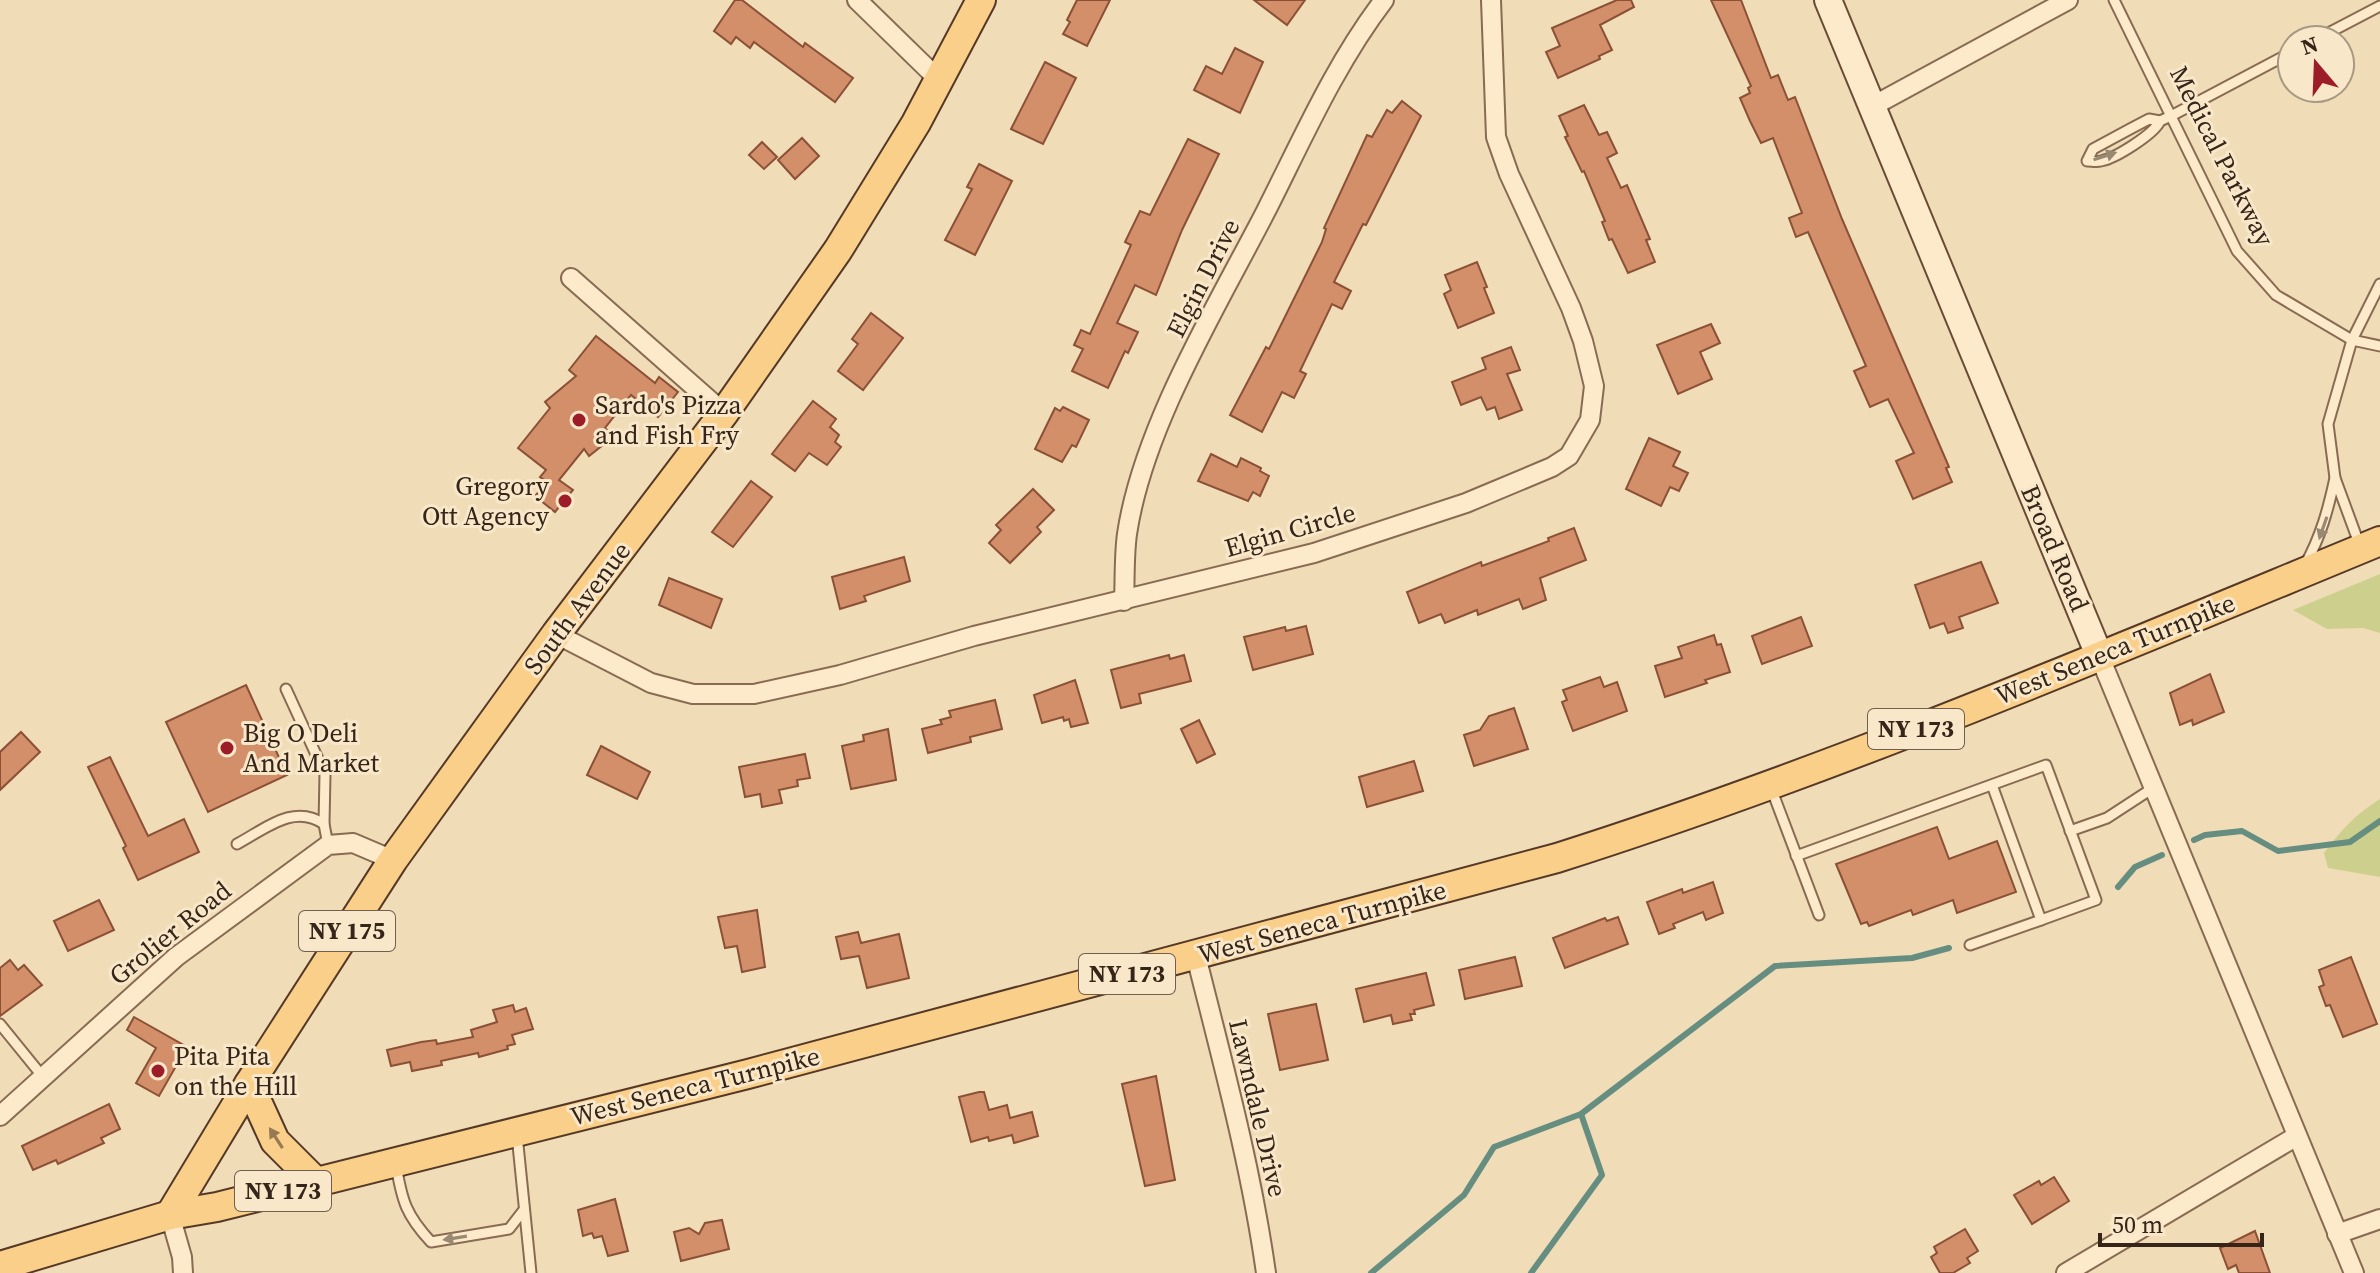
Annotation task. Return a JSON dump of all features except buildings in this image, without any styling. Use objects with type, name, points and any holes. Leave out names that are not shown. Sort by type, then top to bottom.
[{"type":"main road","name":"South Avenue","points":[[170,1215],[249,1084],[393,860],[556,634],[724,413],[838,250],[939,80],[981,0]]},
{"type":"main road","name":"West Seneca Turnpike","points":[[0,1266],[170,1215],[217,1207],[517,1132],[1196,956],[1557,858],[1770,785],[2371,545]]},
{"type":"main road","points":[[249,1084],[275,1141],[316,1182]]},
{"type":"street","points":[[857,0],[939,80]]},
{"type":"street","name":"Elgin Drive","points":[[1124,601],[1127,535],[1139,484],[1167,406],[1305,133],[1361,31],[1384,0]]},
{"type":"street","name":"Elgin Circle","points":[[556,634],[651,683],[693,694],[754,694],[840,675],[974,636],[1314,553],[1466,503],[1552,467],[1569,456],[1590,420],[1594,386],[1571,308],[1509,174],[1496,137],[1491,0]]},
{"type":"street","name":"Broad Road","points":[[1828,0],[2354,1273]]},
{"type":"street","points":[[1871,107],[2068,0]]},
{"type":"street","points":[[571,278],[724,413]]},
{"type":"street","points":[[328,845],[353,843],[393,860]]},
{"type":"street","name":"Grolier Road","points":[[0,1116],[176,957],[328,845]]},
{"type":"street","name":"Lawndale Drive","points":[[1196,956],[1234,1112],[1266,1273]]},
{"type":"street","points":[[2066,1273],[2297,1136]]},
{"type":"street","points":[[170,1215],[182,1257],[183,1273]]},
{"type":"street","points":[[2337,1234],[2380,1219]]},
{"type":"lane","name":"Medical Parkway","points":[[2114,0],[2237,251],[2276,295],[2352,340],[2380,346]]},
{"type":"lane","points":[[2346,24],[2380,6]]},
{"type":"lane","points":[[2160,121],[2155,130],[2102,161],[2087,161],[2093,149],[2149,119],[2160,121],[2171,116],[2276,60]]},
{"type":"lane","points":[[2371,545],[2335,478],[2328,424],[2352,340],[2380,284]]},
{"type":"lane","points":[[2300,574],[2319,539],[2335,478]]},
{"type":"lane","points":[[286,689],[325,774],[324,824],[328,845]]},
{"type":"lane","points":[[1796,856],[2046,765],[2096,900],[1970,945]]},
{"type":"lane","points":[[1770,785],[1819,915]]},
{"type":"lane","points":[[1992,785],[2041,920]]},
{"type":"lane","points":[[2070,831],[2107,818],[2153,788]]},
{"type":"lane","points":[[237,844],[291,815],[311,815],[324,824]]},
{"type":"lane","points":[[0,1024],[43,1077]]},
{"type":"lane","points":[[517,1132],[531,1273]]},
{"type":"lane","points":[[395,1162],[402,1196],[412,1221],[431,1242],[509,1229],[523,1211]]},
{"type":"green space","points":[[2380,574],[2380,633],[2363,628],[2327,629],[2293,610]]},
{"type":"green space","points":[[2380,799],[2380,877],[2328,868],[2324,853],[2349,823]]},
{"type":"waterway","points":[[2194,840],[2205,835],[2242,831],[2278,851],[2350,842],[2380,821]]},
{"type":"waterway","points":[[2118,887],[2135,867],[2162,855]]},
{"type":"waterway","points":[[1371,1273],[1464,1195],[1494,1147],[1581,1114],[1775,966],[1912,958],[1949,948]]},
{"type":"waterway","points":[[1531,1273],[1602,1175],[1581,1114]]},
{"type":"place","name":"Sardo's Pizza and Fish Fry","points":[[579,420]]},
{"type":"place","name":"Gregory Ott Agency","points":[[565,501]]},
{"type":"place","name":"Big O Deli And Market","points":[[227,748]]},
{"type":"place","name":"Pita Pita on the Hill","points":[[158,1071]]}]
